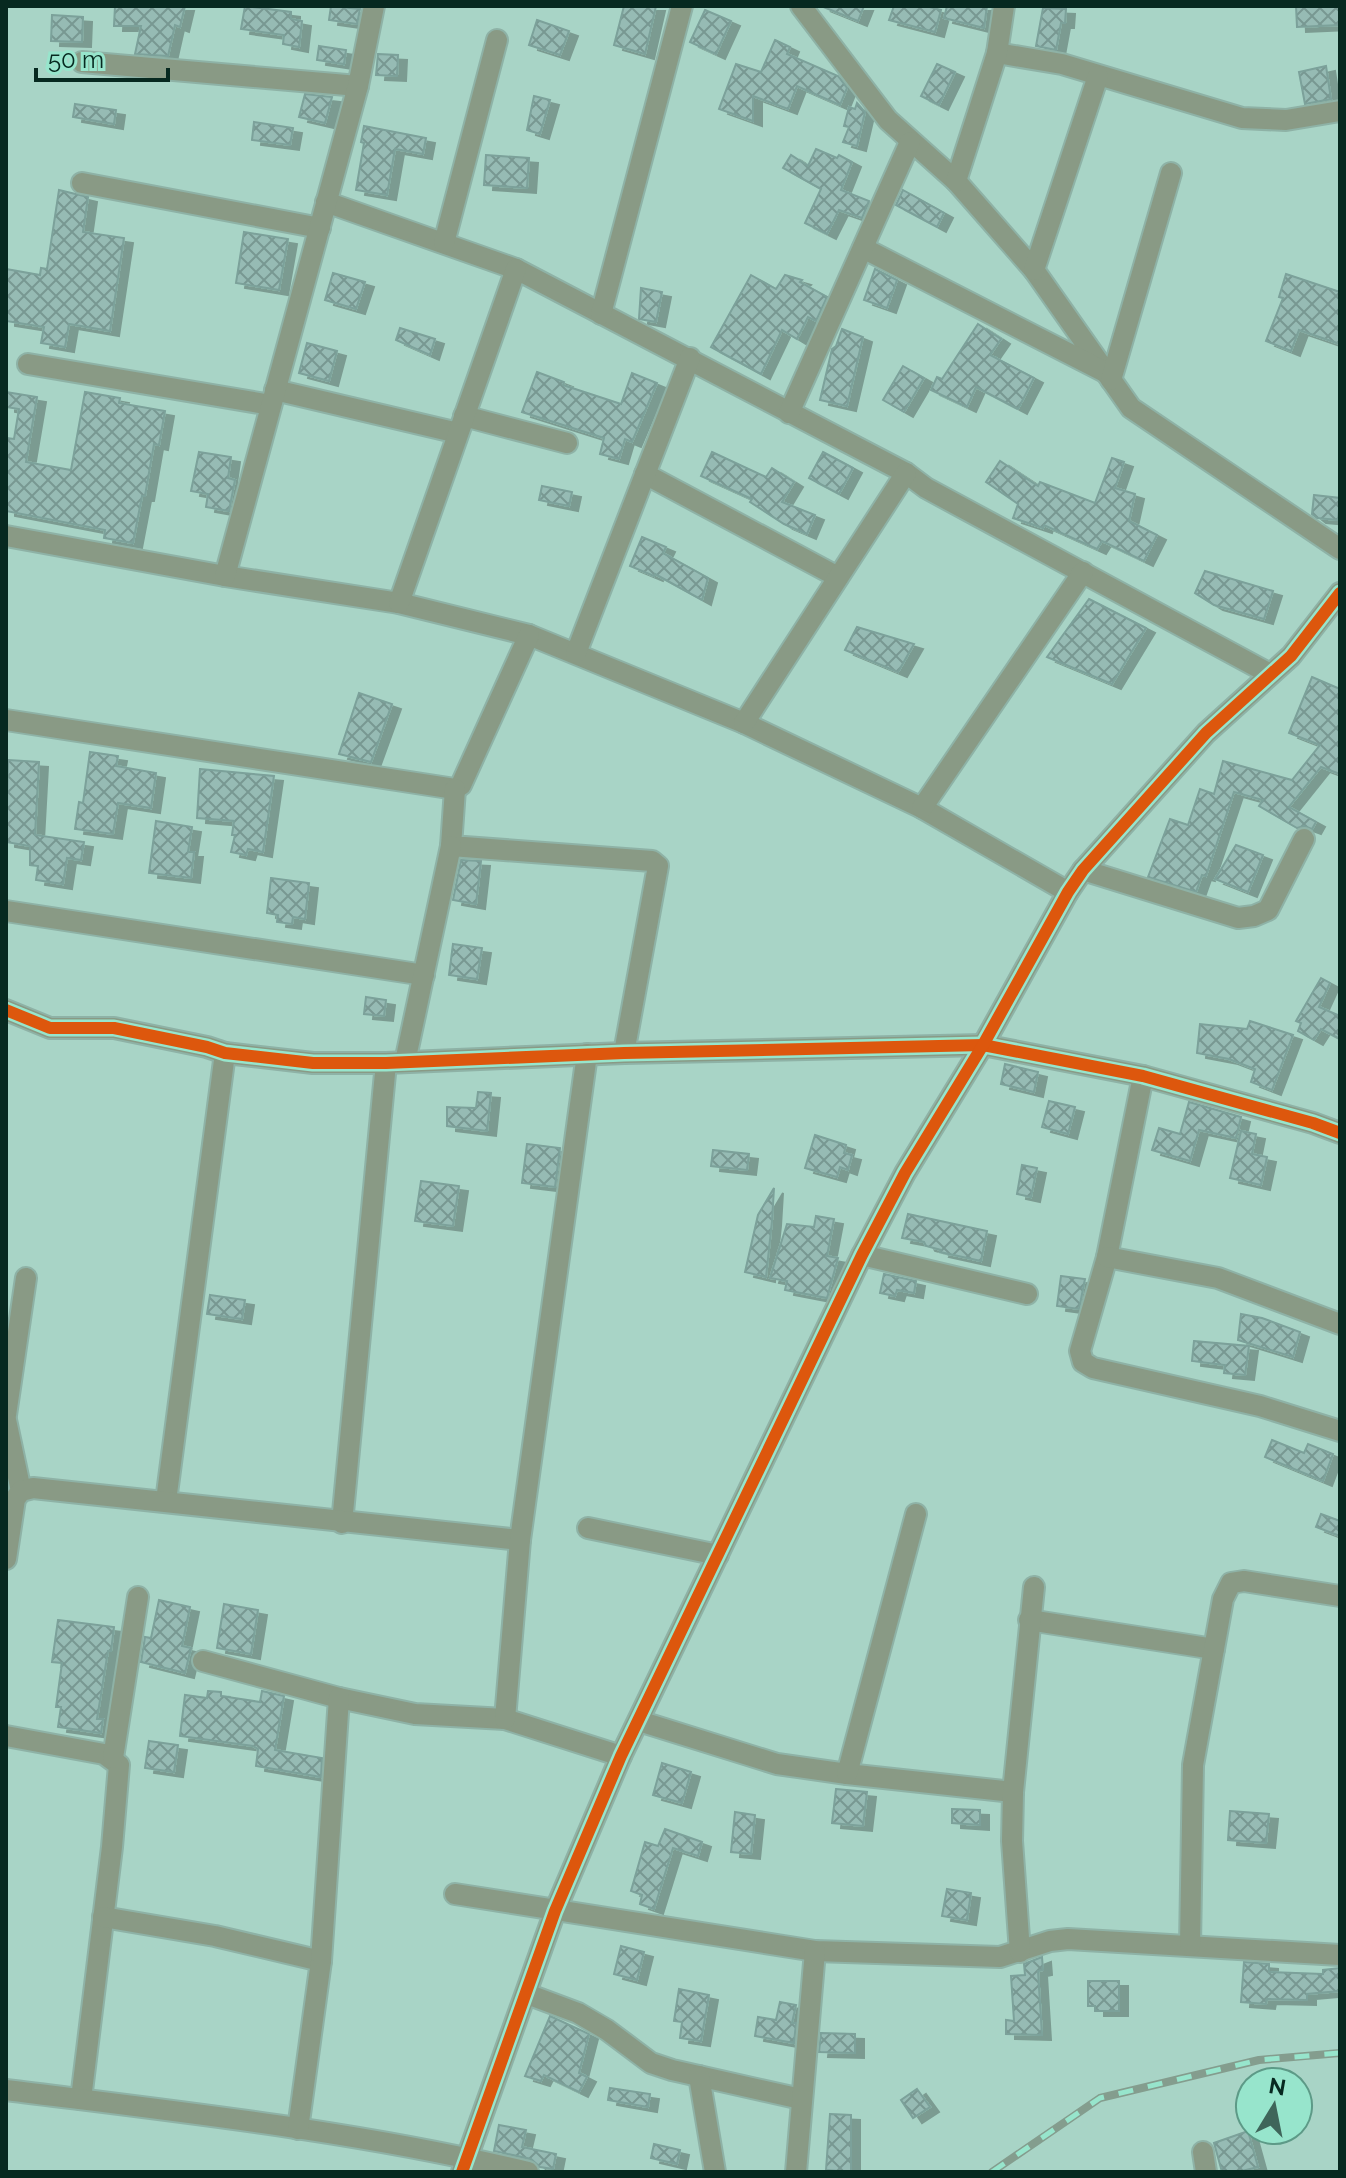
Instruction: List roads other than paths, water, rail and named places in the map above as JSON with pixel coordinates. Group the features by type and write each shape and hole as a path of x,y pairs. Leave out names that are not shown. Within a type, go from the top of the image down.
{"street":[{"path":"225,576 358,86 374,6"},
{"path":"601,314 682,6"},
{"path":"801,6 888,120 956,181 1034,270 1131,408 1340,549"},
{"path":"956,181 997,53 1004,6"},
{"path":"444,243 497,40"},
{"path":"997,53 1062,64 1242,118 1286,120 1340,111"},
{"path":"82,62 358,86"},
{"path":"1034,270 1098,76"},
{"path":"789,413 910,142"},
{"path":"1108,376 1171,173"},
{"path":"82,183 320,228"},
{"path":"326,202 516,269 906,473 926,488 1270,674"},
{"path":"863,248 1108,376"},
{"path":"399,603 516,269"},
{"path":"576,653 690,358"},
{"path":"28,364 273,397 567,443"},
{"path":"744,723 906,473"},
{"path":"645,474 838,577"},
{"path":"6,536 225,576 399,603 529,635 744,723 922,808 1068,892"},
{"path":"922,808 1083,572"},
{"path":"464,2165 555,1911 621,1756 862,1255 905,1173 983,1045 1083,870 1206,733 1300,645 1340,593"},
{"path":"6,720 455,789 461,785 529,635"},
{"path":"342,1523 396,1062 424,975 451,846 455,789"},
{"path":"1083,870 1238,918 1254,916 1268,910 1304,839"},
{"path":"451,846 652,861 658,866 624,1053"},
{"path":"6,911 424,975"},
{"path":"6,1010 50,1028 114,1028 225,1053 313,1063 983,1045 1143,1076 1340,1133"},
{"path":"166,1501 225,1053"},
{"path":"505,1719 520,1540 587,1054"},
{"path":"1143,1076 1107,1257 1080,1351 1083,1362 1093,1368 1260,1406 1340,1431"},
{"path":"862,1255 1027,1294"},
{"path":"1107,1257 1218,1278 1340,1324"},
{"path":"21,1491 6,1417 26,1278"},
{"path":"6,1559 15,1499 21,1491 33,1488 520,1540"},
{"path":"847,1774 916,1514"},
{"path":"588,1528 718,1555"},
{"path":"1190,1946 1193,1765 1223,1599 1231,1583 1244,1581 1340,1596"},
{"path":"1020,1952 1012,1841 1013,1792 1034,1587"},
{"path":"113,1758 138,1597"},
{"path":"1029,1620 1214,1649"},
{"path":"203,1661 339,1698 415,1714 505,1719 621,1756"},
{"path":"298,2129 321,1961 339,1698"},
{"path":"639,1721 777,1764 1013,1792"},
{"path":"6,1736 104,1754 119,1765 81,2099"},
{"path":"455,1894 815,1951 1000,1957 1050,1941 1068,1939 1340,1955"},
{"path":"103,1917 215,1936 321,1961"},
{"path":"796,2172 815,1951"},
{"path":"527,1994 598,2024 651,2063 801,2099"},
{"path":"699,2076 715,2172"},
{"path":"6,2090 298,2129 464,2165 528,2172"}],"railway":[{"path":"992,2172 1100,2098 1259,2060 1340,2053"}]}
